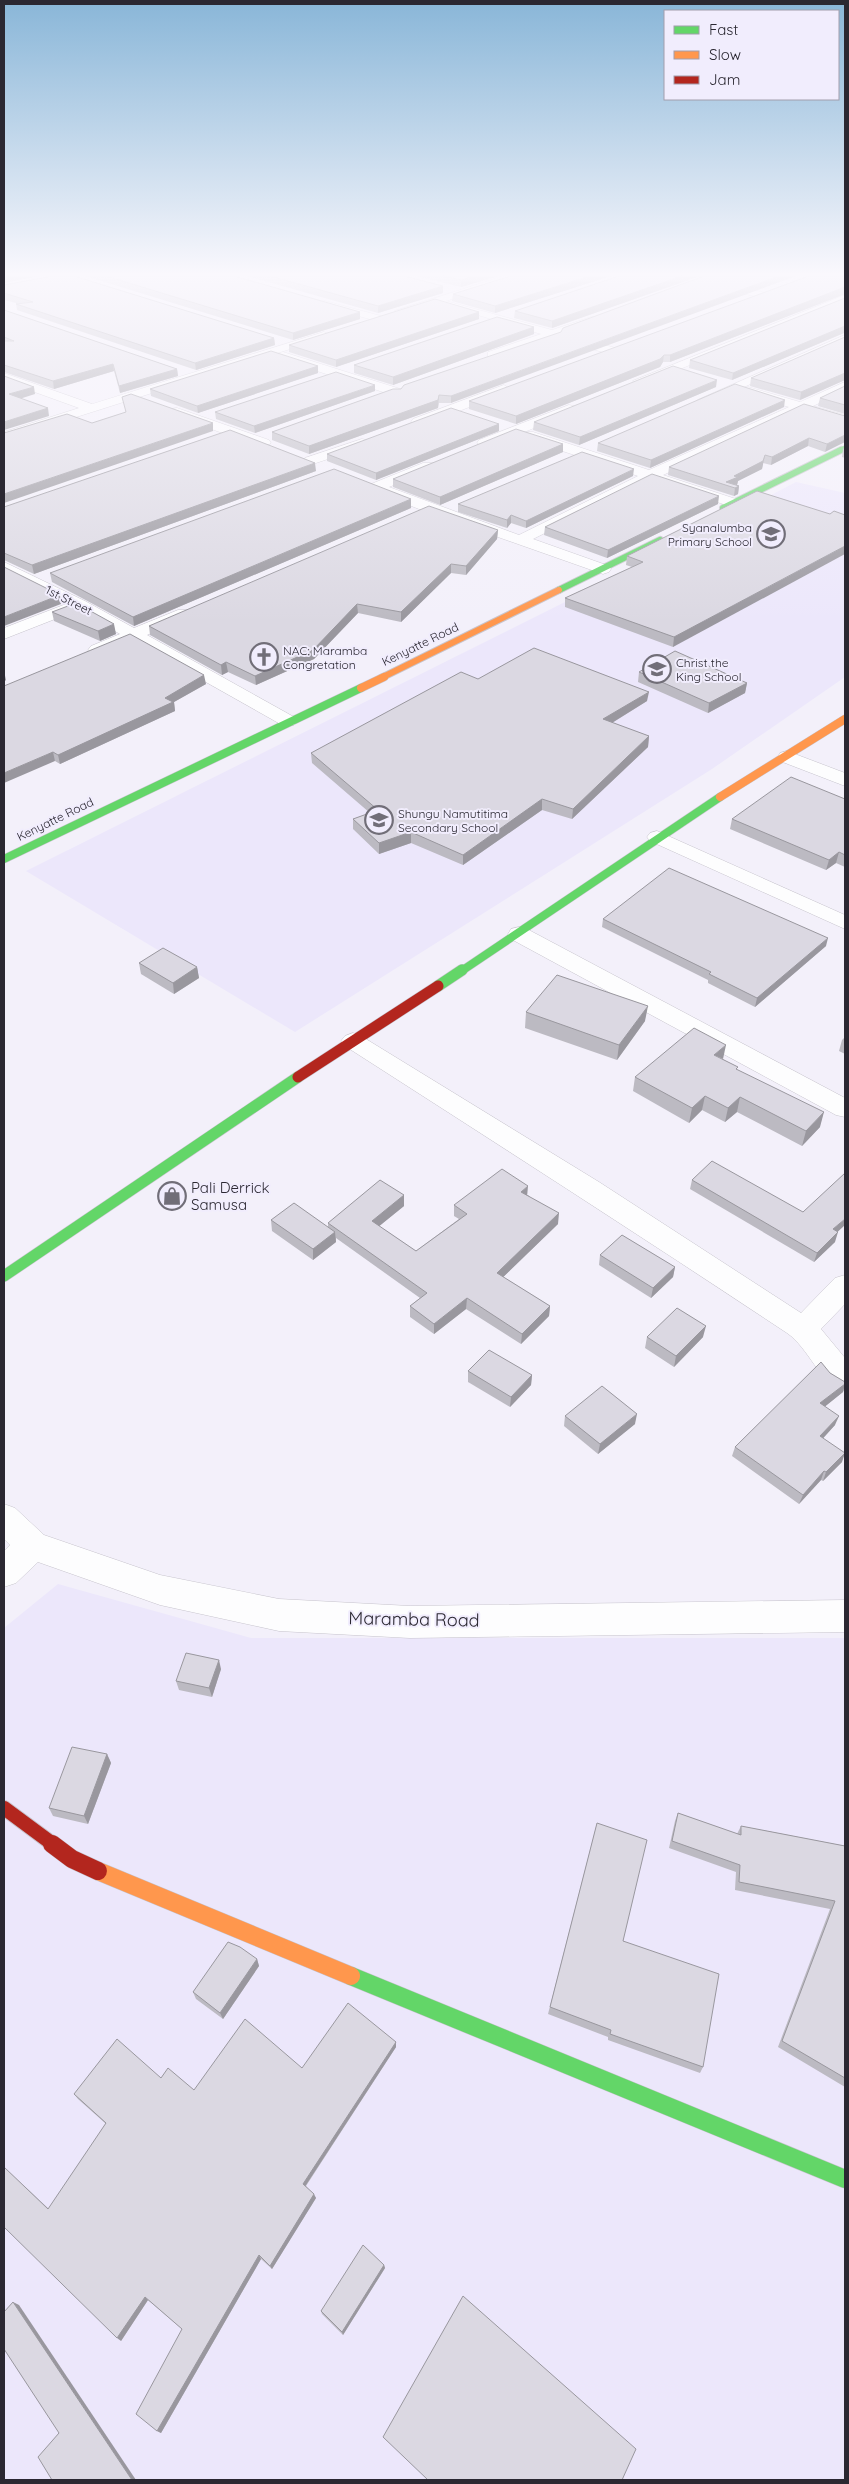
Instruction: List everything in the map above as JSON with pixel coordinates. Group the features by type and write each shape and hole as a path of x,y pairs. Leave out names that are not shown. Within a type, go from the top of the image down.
{"street":[{"path":"45,392 90,408"},
{"path":"4,436 141,392"},
{"path":"374,397 389,392"},
{"path":"395,392 470,416"},
{"path":"408,426 498,392"},
{"path":"693,405 721,392"},
{"path":"754,392 845,419"},
{"path":"521,539 651,475 832,392"},
{"path":"131,395 255,440 273,440"},
{"path":"475,447 578,405"},
{"path":"196,420 215,414"},
{"path":"497,425 734,503"},
{"path":"212,438 230,432"},
{"path":"334,471 306,460 372,439"},
{"path":"564,459 597,446"},
{"path":"709,515 845,448"},
{"path":"376,487 439,461"},
{"path":"359,480 435,510 603,569"},
{"path":"411,516 458,504"},
{"name":"Kenyatte Road","path":"4,859 431,654 674,533"},
{"name":"1st Street","path":"4,567 79,604 288,722"},
{"path":"12,586 50,575"},
{"path":"4,634 79,604"},
{"path":"82,656 196,608"},
{"path":"4,1276 220,1128 519,934 657,837 788,757 845,719"},
{"path":"788,757 845,780"},
{"path":"657,837 845,923"},
{"path":"519,934 845,1109"},
{"path":"353,1040 590,1189 803,1329 845,1379"},
{"path":"803,1329 845,1286"},
{"name":"Maramba Road","path":"4,1518 33,1546 160,1590 279,1615 410,1622 845,1616"},
{"path":"4,1572 33,1546"},
{"path":"4,1808 72,1858 130,1886 845,2179"}],"shaded area":[{"name":"Shungu Namutitima Secondary School","path":"796,482 845,493 845,677 712,769 295,1032 26,871 619,575"},
{"path":"58,1584 251,1638 845,1638 845,2480 4,2480 4,1628"}],"building":[{"path":"4,392 16,392 9,394 48,408 4,422"},
{"path":"158,392 240,392 197,406"},
{"path":"276,392 355,392 254,426 215,412"},
{"path":"385,392 462,392 451,396 439,395 438,400 309,446 272,432"},
{"path":"494,392 577,392 516,416 469,401"},
{"path":"609,392 688,392 580,437 534,422"},
{"path":"717,392 760,392 785,400 651,460 598,443"},
{"path":"833,392 845,392 845,405 820,398"},
{"path":"131,394 213,423 4,494 4,433 67,414 92,423 126,412 122,397"},
{"path":"804,404 845,416 845,435 827,444 809,438 772,457 765,455 763,461 734,476 738,477 726,482 739,486 735,488 669,467"},
{"path":"451,408 499,424 376,473 327,454"},
{"path":"516,429 563,444 440,497 393,479"},
{"path":"230,430 315,463 32,565 4,553 4,507"},
{"path":"582,452 634,469 526,521 511,515 507,520 458,504"},
{"path":"334,469 411,499 133,617 50,573"},
{"path":"652,474 719,496 608,550 545,527"},
{"name":"Syanalumba Primary School","path":"757,491 830,514 834,511 845,515 845,546 674,637 565,598 643,562 627,556"},
{"path":"429,506 498,530 466,566 451,564 401,612 357,604 313,650 255,676 226,662 221,665 149,626"},
{"path":"4,567 60,595 4,617"},
{"path":"76,603 114,624 98,631 52,612"},
{"path":"130,634 204,675 165,698 173,702 58,755 53,752 4,773 4,686"},
{"path":"534,648 649,692 603,719 649,736 573,809 542,799 463,855 411,832 379,843 353,819 378,810 311,753 461,672 478,679"},
{"path":"675,651 747,683 709,703 639,672"},
{"path":"791,777 845,799 845,855 839,852 829,860 732,819"},
{"path":"669,868 828,938 757,998 709,974 711,972 603,919"},
{"path":"163,948 197,967 173,983 139,963"},
{"path":"557,975 648,1006 619,1045 526,1012"},
{"path":"694,1028 726,1045 714,1055 738,1067 736,1069 824,1112 806,1131 740,1097 728,1108 705,1096 692,1108 635,1077"},
{"path":"712,1161 803,1212 845,1173 845,1219 833,1229 838,1232 817,1253 692,1180"},
{"path":"502,1169 528,1186 521,1192 559,1213 497,1273 550,1306 522,1334 467,1298 434,1324 410,1306 427,1293 328,1223 380,1180 404,1195 372,1221 416,1251 467,1214 454,1205"},
{"path":"294,1203 335,1232 313,1249 271,1220"},
{"path":"622,1235 675,1267 653,1288 600,1255"},
{"path":"677,1308 706,1326 676,1356 647,1337"},
{"path":"489,1350 532,1375 511,1397 468,1371"},
{"path":"821,1362 830,1373 845,1382 845,1384 820,1403 839,1416 820,1436 845,1453 826,1472 824,1471 803,1495 735,1447"},
{"path":"602,1386 637,1414 600,1444 565,1416"},
{"path":"186,1653 219,1660 209,1688 176,1681"},
{"path":"72,1747 107,1754 84,1816 49,1808"},
{"path":"678,1813 741,1835 741,1826 845,1846 845,2078 782,2041 835,1901 739,1882 740,1865 672,1841"},
{"path":"597,1823 647,1840 623,1941 719,1974 703,2067 610,2034 611,2030 550,2007"},
{"path":"228,1942 240,1947 257,1959 220,2013 193,1992"},
{"path":"348,2003 396,2042 303,2184 314,2194 270,2266 259,2255 157,2431 136,2414 182,2329 145,2297 117,2338 4,2227 4,2167 48,2209 106,2123 74,2094 117,2039 161,2078 168,2068 194,2090 245,2019 302,2068"},
{"path":"363,2245 384,2265 342,2332 321,2311"},
{"path":"463,2296 636,2449 622,2480 428,2480 383,2437"},
{"path":"13,2302 132,2480 52,2480 38,2457 59,2433 4,2349 4,2312"}],"traffic: fast":[{"path":"723,508 845,448"},
{"path":"559,590 660,540"},
{"path":"4,859 361,688"},
{"path":"438,986 720,797"},
{"path":"4,1276 298,1077"},
{"path":"351,1976 845,2179"}],"traffic: slow":[{"path":"361,688 559,590"},
{"path":"720,797 845,719"},
{"path":"98,1871 351,1976"}],"traffic: jam":[{"path":"298,1077 438,986"},
{"path":"4,1808 72,1859 98,1871"}],"place":[{"name":"Syanalumba Primary School","path":"771,534"},
{"name":"NAC: Maramba Congretation","path":"264,657"},
{"name":"Christ the King School","path":"657,669"},
{"name":"Shungu Namutitima Secondary School","path":"379,820"},
{"name":"Pali Derrick Samusa","path":"172,1196"}]}
